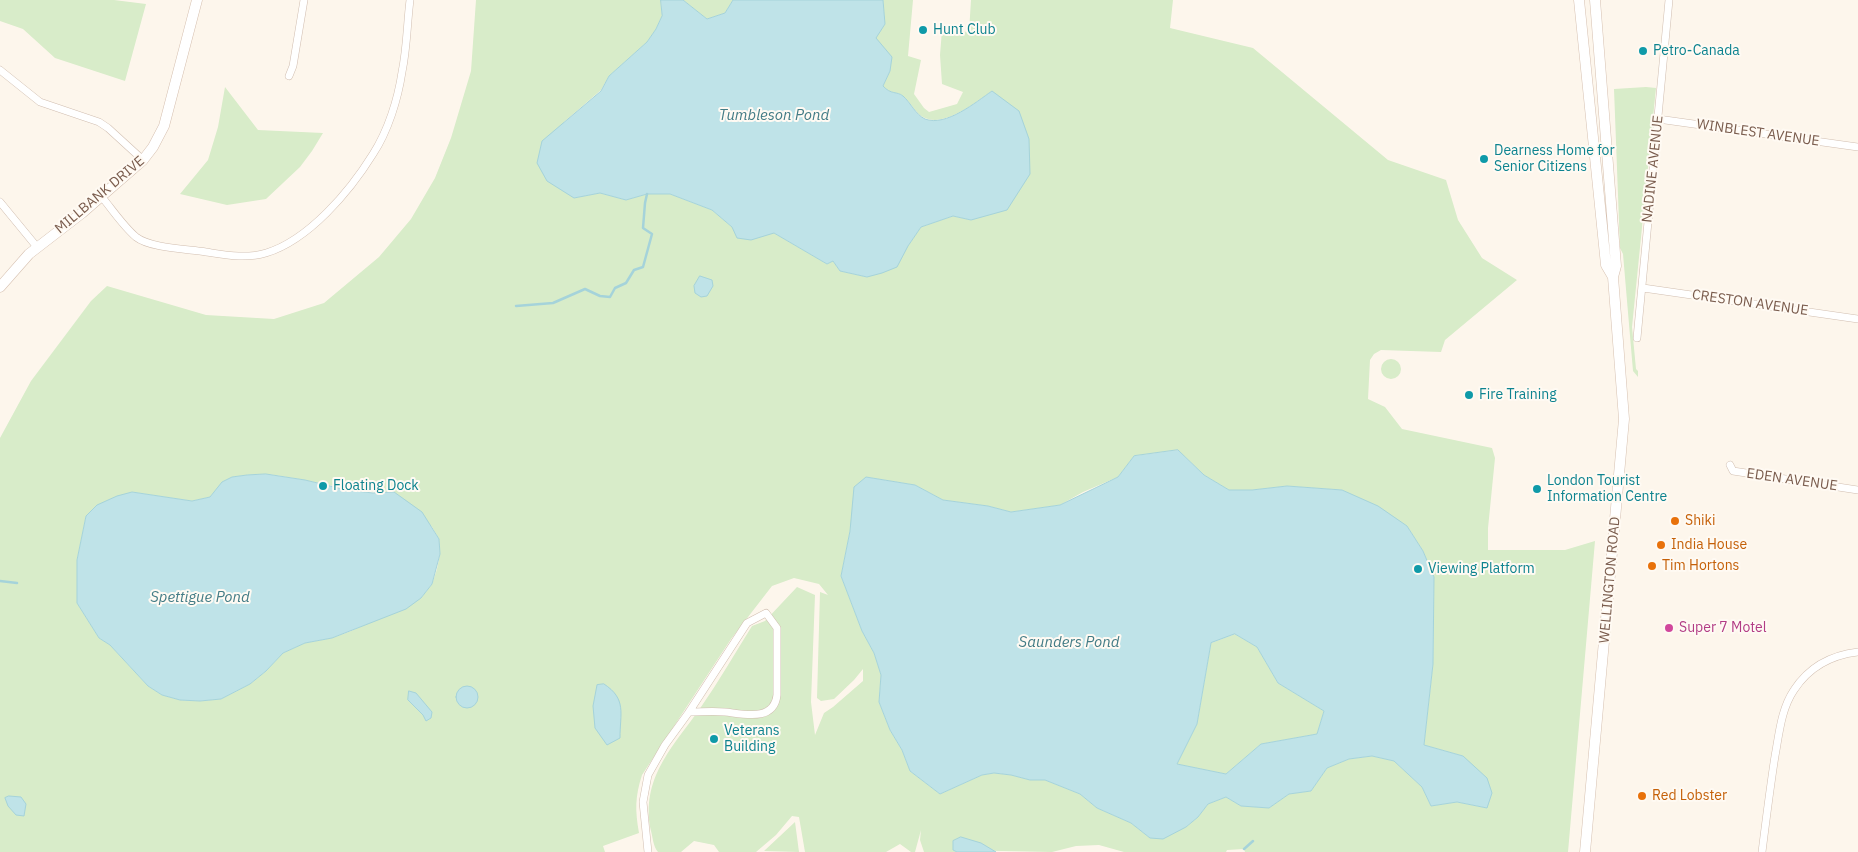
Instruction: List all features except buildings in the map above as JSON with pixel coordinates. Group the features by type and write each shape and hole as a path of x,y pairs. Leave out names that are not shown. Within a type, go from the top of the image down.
{"main road":[{"name":"MILLBANK DRIVE","path":"0,287 29,254 143,160 153,147 164,126 197,0"},
{"name":"WELLINGTON ROAD","path":"1579,0 1606,266 1613,277"},
{"name":"WELLINGTON ROAD","path":"1585,852 1624,419 1613,277 1616,266 1595,0"}],"street":[{"path":"289,76 293,66 304,0"},
{"path":"101,196 137,238 154,244 232,256 249,256 267,253 292,241 317,222 347,191 374,153 393,107 402,72 410,0"},
{"name":"NADINE AVENUE","path":"1637,338 1643,288 1648,208 1670,0"},
{"path":"0,70 40,102 98,122 108,128 143,160"},
{"name":"WINBLEST AVENUE","path":"1658,119 1858,147"},
{"path":"0,202 37,247"},
{"name":"CRESTON AVENUE","path":"1643,288 1858,319"},
{"name":"EDEN AVENUE","path":"1730,465 1733,471 1858,490"},
{"path":"648,852 643,802 648,775 665,745 689,712 747,623 766,613 777,628 777,695 774,706 768,712 757,715 689,712"},
{"path":"1762,852 1781,722 1792,692 1811,671 1826,660 1858,652"}],"green space":[{"path":"0,0 114,0 146,4 125,81 55,58 23,29 0,21"},
{"path":"476,0 661,0 662,16 647,42 609,76 601,90 564,122 574,198 600,193 626,200 647,194 670,194 712,210 732,227 774,233 827,264 833,261 840,271 867,277 908,246 921,227 953,216 971,220 992,91 960,112 942,119 933,120 922,116 901,95 886,89 883,86 890,71 875,38 885,24 883,0 913,0 908,56 921,60 914,94 929,112 957,104 963,92 942,84 940,55 942,30 969,32 971,0 1173,0 1170,28 1253,48 1388,160 1446,180 1458,220 1482,258 1517,280 1445,340 1441,352 1381,350 1374,354 1370,360 1368,399 1385,407 1402,429 1492,448 1495,458 1488,528 1488,550 1565,550 1595,541 1568,852 1245,852 1244,849 1227,850 1226,852 1124,852 1099,845 1076,846 1052,852 953,850 957,852 924,852 920,840 921,830 915,852 911,852 900,844 886,852 805,852 799,817 792,816 776,835 756,852 719,852 714,845 694,841 681,852 658,852 653,842 649,812 650,795 661,764 708,697 752,626 765,621 797,587 815,595 811,702 815,735 824,713 863,681 863,669 834,699 821,701 817,698 820,592 828,595 819,584 794,578 772,586 731,639 642,775 636,804 639,833 603,846 605,852 0,852 0,438 31,381 91,301 107,286 206,315 274,319 324,303 379,257 411,219 435,178 451,138 471,71","holes":["1178,450 1204,475 1229,490 1252,490 1287,486 1342,490 1407,526 1423,551 1434,577 1433,664 1424,745 1463,756 1487,808 1457,802 1431,806 1422,787 1394,761 1372,756 1349,759 1327,768 1311,791 1289,794 1269,808 1241,806 1226,797 1208,804 1198,817 1186,827 1150,838 1131,823 1097,808 1080,794 1045,780 1030,780 994,773 982,775 940,794 910,771 879,702 881,675 874,653 862,631 841,576 850,531 866,477 915,485 943,500 988,506 1011,512 1060,505 1083,492 1118,477 1134,456","266,474 345,488 394,492 432,527 439,539 440,554 432,584 421,598 351,631 332,638 305,643 283,653 250,684 221,699 180,700 162,695 148,686 110,645 99,638 77,603 77,560 86,516 132,492 192,501 210,497 223,482 232,477"]},
{"path":"683,0 733,0 725,13 707,19"},
{"path":"225,87 258,130 323,133 300,167 266,199 227,205 180,194 208,160 218,127"},
{"path":"1656,88 1632,327 1638,377 1633,371 1623,254 1620,248 1614,89"},
{"path":"1391,359 1398,362 1401,369 1398,376 1391,379 1384,376 1381,369 1384,362"},
{"path":"1235,634 1257,647 1278,683 1324,711 1317,734 1261,744 1226,774 1177,764 1197,724 1211,643"},
{"path":"795,822 799,852 764,851"}],"water":[{"name":"Tumbleson Pond","path":"661,0 683,0 707,19 725,13 733,0 883,0 885,24 876,38 892,57 890,71 883,86 889,91 903,96 922,117 933,121 951,117 992,91 1019,111 1029,139 1030,174 1007,210 971,220 953,216 921,227 897,267 867,277 840,271 833,261 827,264 774,233 751,240 737,238 732,227 712,210 670,194 647,194 626,200 600,193 574,198 547,181 537,163 542,141 601,91 609,76 647,42 662,16"},
{"path":"700,276 712,280 713,286 707,296 701,297 695,293 694,286"},
{"name":"Saunders Pond","path":"1178,450 1204,475 1229,490 1252,490 1287,486 1342,490 1378,506 1407,526 1423,551 1434,577 1433,664 1424,745 1463,756 1487,778 1492,793 1487,808 1457,802 1431,806 1422,787 1394,761 1372,756 1349,759 1327,768 1311,791 1289,794 1269,808 1241,806 1226,797 1208,804 1198,817 1186,827 1163,839 1150,838 1131,823 1097,808 1080,794 1045,780 1030,780 994,773 982,775 940,794 910,771 879,702 881,675 874,653 862,631 841,576 850,531 854,487 866,477 915,485 943,500 988,506 1011,512 1060,505 1118,477 1134,456","holes":["1235,634 1257,647 1278,683 1324,711 1317,734 1261,744 1226,774 1177,764 1197,724 1211,643"]},
{"name":"Spettigue Pond","path":"266,474 305,480 347,490 373,493 394,492 422,512 439,539 440,554 432,584 421,598 406,609 332,638 305,643 283,653 250,684 221,699 180,700 162,695 148,686 110,645 99,638 77,603 77,560 86,516 97,505 132,492 192,501 210,497 222,482 232,477"},
{"path":"604,684 616,695 621,707 620,738 607,745 595,728 593,706 597,685"},
{"path":"467,686 475,689 478,697 475,705 467,708 459,705 456,697 459,689"},
{"path":"409,691 416,693 432,712 431,718 426,721 423,715 408,700"},
{"path":"9,796 21,797 26,804 24,816 16,815 8,806 5,798"},
{"path":"961,837 981,843 996,852 957,852 953,850 953,841"}],"waterway":[{"path":"516,306 553,303 585,289 600,296 610,297 615,288 626,283 634,270 643,267 652,234 643,228 647,194"},
{"path":"0,581 17,583"},
{"path":"1244,849 1253,841"}],"place":[{"name":"Hunt Club","path":"923,30"},
{"name":"Petro-Canada","path":"1643,51"},
{"name":"Dearness Home for Senior Citizens","path":"1484,159"},
{"name":"Fire Training","path":"1469,395"},
{"name":"Floating Dock","path":"323,486"},
{"name":"London Tourist Information Centre","path":"1537,489"},
{"name":"Shiki","path":"1675,521"},
{"name":"India House","path":"1661,545"},
{"name":"Tim Hortons","path":"1652,566"},
{"name":"Viewing Platform","path":"1418,569"},
{"name":"Super 7 Motel","path":"1669,628"},
{"name":"Veterans Building","path":"714,739"},
{"name":"Red Lobster","path":"1642,796"}]}
